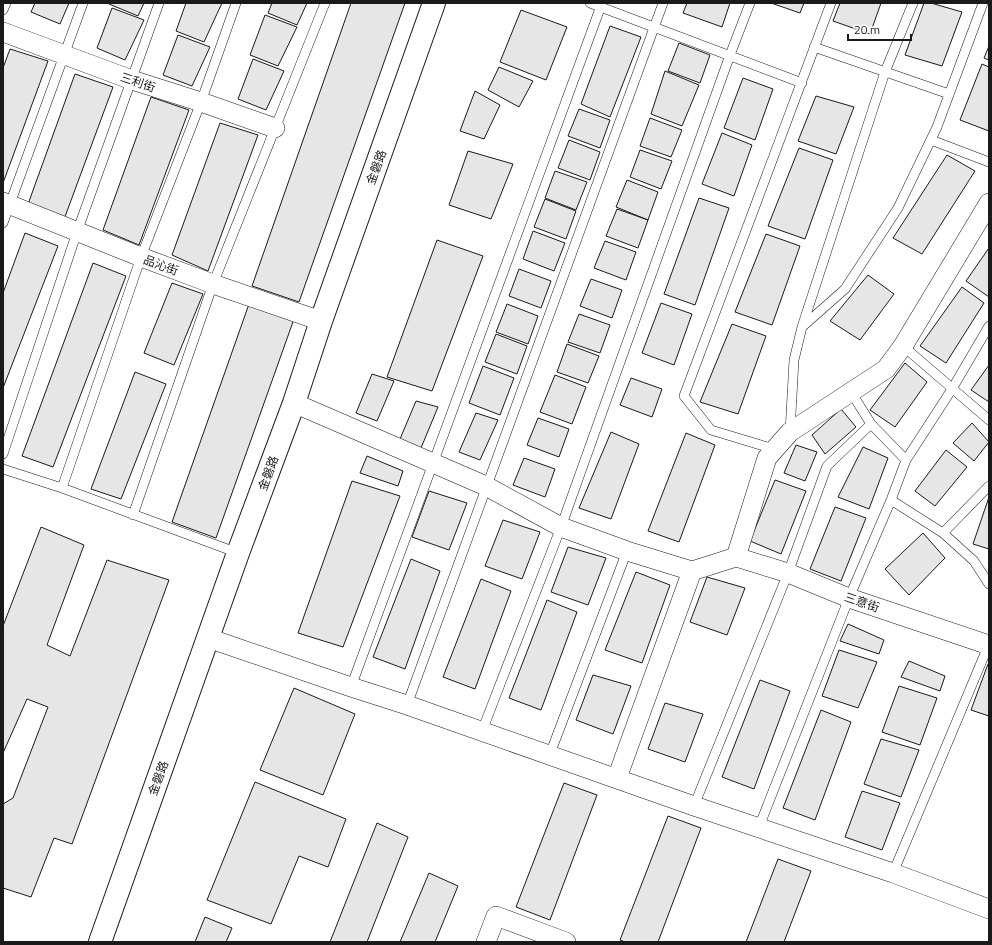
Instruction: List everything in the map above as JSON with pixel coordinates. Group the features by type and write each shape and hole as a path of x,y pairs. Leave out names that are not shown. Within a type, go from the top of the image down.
{"street":[{"name":"金磐路","path":"100,942 238,553 294,403 321,321 434,3"},
{"name":"三利街","path":"3,32 132,80 275,128"},
{"path":"294,403 486,486 561,527 627,551 692,571 736,557 767,458 790,432 886,369 903,346 989,202"},
{"name":"品沁街","path":"6,204 213,284 321,321"},
{"name":"三意街","path":"736,557 788,573 849,598 989,645"},
{"path":"617,778 692,571"},
{"path":"208,638 550,754 694,806 893,873 989,908"},
{"path":"486,942 496,916 566,942"}],"lane":[{"path":"3,10 6,3"},
{"path":"3,223 6,204 83,3"},
{"path":"3,454 76,232 159,3"},
{"path":"62,488 141,257 201,102 236,3"},
{"path":"133,515 213,284 325,3"},
{"path":"590,3 601,5 654,28 802,82"},
{"path":"407,705 663,3"},
{"path":"482,731 561,527 750,3"},
{"path":"774,450 711,430 684,396 831,3"},
{"path":"790,432 794,360 802,327 885,72 912,3"},
{"path":"802,327 844,289 898,208 931,140 950,94 983,3"},
{"path":"351,687 601,5"},
{"path":"814,48 950,94"},
{"path":"931,140 989,162"},
{"path":"759,828 849,598 891,500 906,460 952,389 989,326"},
{"path":"903,346 989,420"},
{"path":"851,392 871,424 906,460"},
{"path":"694,806 788,573 827,466 871,424"},
{"path":"3,469 62,488 238,553"},
{"path":"943,533 989,486"},
{"path":"891,500 943,533 974,561 989,584"},
{"path":"550,754 627,551"},
{"path":"893,873 989,645"}],"building":[{"path":"35,3 69,3 60,24 31,12"},
{"path":"144,3 138,16 109,4"},
{"path":"186,3 222,3 204,42 176,31"},
{"path":"272,3 307,3 297,25 268,13"},
{"path":"351,3 405,3 299,302 252,286"},
{"path":"687,3 730,3 722,27 683,13"},
{"path":"771,3 804,3 800,13"},
{"path":"840,3 881,3 870,34 833,21"},
{"path":"924,3 931,3 962,12 942,66 905,55"},
{"path":"112,8 144,20 125,60 97,48"},
{"path":"521,10 567,27 546,80 500,62"},
{"path":"265,15 297,27 278,66 250,55"},
{"path":"610,26 641,37 610,117 581,104"},
{"path":"178,35 210,47 192,86 163,75"},
{"path":"679,43 710,55 700,83 668,71"},
{"path":"989,46 989,60 984,58"},
{"path":"10,49 48,61 3,183 3,68"},
{"path":"253,59 284,71 266,110 238,99"},
{"path":"982,64 989,67 989,131 960,120"},
{"path":"499,67 533,81 519,107 488,90"},
{"path":"665,71 699,85 682,126 651,114"},
{"path":"75,74 113,87 63,222 27,207"},
{"path":"743,78 773,89 755,140 724,128"},
{"path":"475,91 500,105 484,139 460,131"},
{"path":"816,96 854,107 836,154 798,141"},
{"path":"151,97 189,110 139,245 103,230"},
{"path":"579,109 610,120 600,148 568,136"},
{"path":"650,118 682,130 671,157 640,146"},
{"path":"220,123 258,135 208,271 172,255"},
{"path":"722,133 752,145 734,196 702,184"},
{"path":"569,140 600,152 590,180 558,168"},
{"path":"799,148 833,160 805,239 768,226"},
{"path":"640,150 672,161 661,189 630,177"},
{"path":"468,151 513,164 491,219 449,205"},
{"path":"947,155 975,171 922,254 893,238"},
{"path":"555,171 587,182 576,210 545,198"},
{"path":"627,180 658,192 648,220 616,207"},
{"path":"699,198 729,208 695,305 664,294"},
{"path":"545,199 576,211 566,239 534,227"},
{"path":"617,209 648,220 638,248 606,236"},
{"path":"533,231 565,243 554,271 523,259"},
{"path":"25,233 58,246 3,388 3,293"},
{"path":"766,234 800,246 772,325 735,312"},
{"path":"437,240 483,256 432,391 387,377"},
{"path":"605,241 636,252 626,280 594,268"},
{"path":"989,248 989,297 966,281"},
{"path":"93,263 126,276 53,467 22,456"},
{"path":"519,269 551,281 541,308 509,296"},
{"path":"868,275 894,294 860,340 830,321"},
{"path":"591,279 622,290 612,318 580,306"},
{"path":"172,283 203,294 174,365 144,353"},
{"path":"962,287 984,303 946,363 920,346"},
{"path":"661,303 692,314 674,365 642,353"},
{"path":"249,304 294,319 216,538 172,522"},
{"path":"507,304 538,316 528,344 496,332"},
{"path":"579,314 610,325 600,353 568,342"},
{"path":"732,324 766,336 738,414 700,402"},
{"path":"496,334 527,346 517,374 485,362"},
{"path":"567,344 599,356 588,383 557,372"},
{"path":"905,363 927,382 895,427 870,410"},
{"path":"989,365 989,402 971,390"},
{"path":"483,366 514,378 500,415 469,403"},
{"path":"135,372 166,384 121,499 91,489"},
{"path":"372,374 394,381 377,421 356,413"},
{"path":"555,375 586,387 572,424 540,412"},
{"path":"631,378 662,389 652,417 620,405"},
{"path":"416,401 438,407 421,448 400,439"},
{"path":"841,409 856,427 825,454 812,435"},
{"path":"476,413 498,420 480,460 459,452"},
{"path":"538,418 569,429 559,457 527,445"},
{"path":"972,423 989,442 974,461 953,443"},
{"path":"611,432 639,444 611,519 579,508"},
{"path":"686,433 715,445 679,542 648,531"},
{"path":"796,445 817,452 805,481 784,473"},
{"path":"863,447 888,458 869,509 838,497"},
{"path":"946,450 967,467 935,506 915,491"},
{"path":"367,456 403,471 398,486 360,473"},
{"path":"524,458 555,469 545,497 513,485"},
{"path":"775,480 806,491 781,554 750,541"},
{"path":"352,481 400,496 343,647 298,633"},
{"path":"429,491 467,503 449,550 412,537"},
{"path":"989,497 989,549 973,544"},
{"path":"835,507 866,518 841,581 810,569"},
{"path":"503,520 540,532 522,579 485,566"},
{"path":"41,527 84,545 47,645 70,656 107,560 169,580 72,844 54,838 31,897 3,888 3,804 13,798 48,707 27,699 3,753 3,626"},
{"path":"923,533 945,558 909,595 885,569"},
{"path":"568,547 606,558 588,605 551,592"},
{"path":"411,559 440,571 405,669 373,657"},
{"path":"636,572 670,585 642,663 605,650"},
{"path":"707,577 745,588 727,635 690,622"},
{"path":"481,579 511,591 475,689 443,677"},
{"path":"547,600 577,612 541,710 509,698"},
{"path":"848,624 884,640 879,654 840,641"},
{"path":"839,650 877,662 858,708 822,696"},
{"path":"909,661 945,676 940,691 901,677"},
{"path":"989,664 989,716 971,710"},
{"path":"593,675 631,686 613,734 576,720"},
{"path":"760,680 790,691 754,789 722,777"},
{"path":"899,686 937,698 920,745 882,732"},
{"path":"294,688 355,714 323,795 260,770"},
{"path":"665,703 703,714 685,762 648,749"},
{"path":"821,710 851,722 815,820 783,808"},
{"path":"881,739 919,750 901,797 864,784"},
{"path":"255,782 346,819 328,867 299,856 271,924 207,900"},
{"path":"564,783 597,795 550,920 516,907"},
{"path":"862,791 900,803 882,850 845,837"},
{"path":"668,816 701,828 658,942 625,942 620,940"},
{"path":"377,823 408,837 367,942 330,942"},
{"path":"778,859 811,871 784,942 746,942"},
{"path":"429,873 458,886 435,942 400,942"},
{"path":"205,917 232,928 226,942 195,942"}]}
